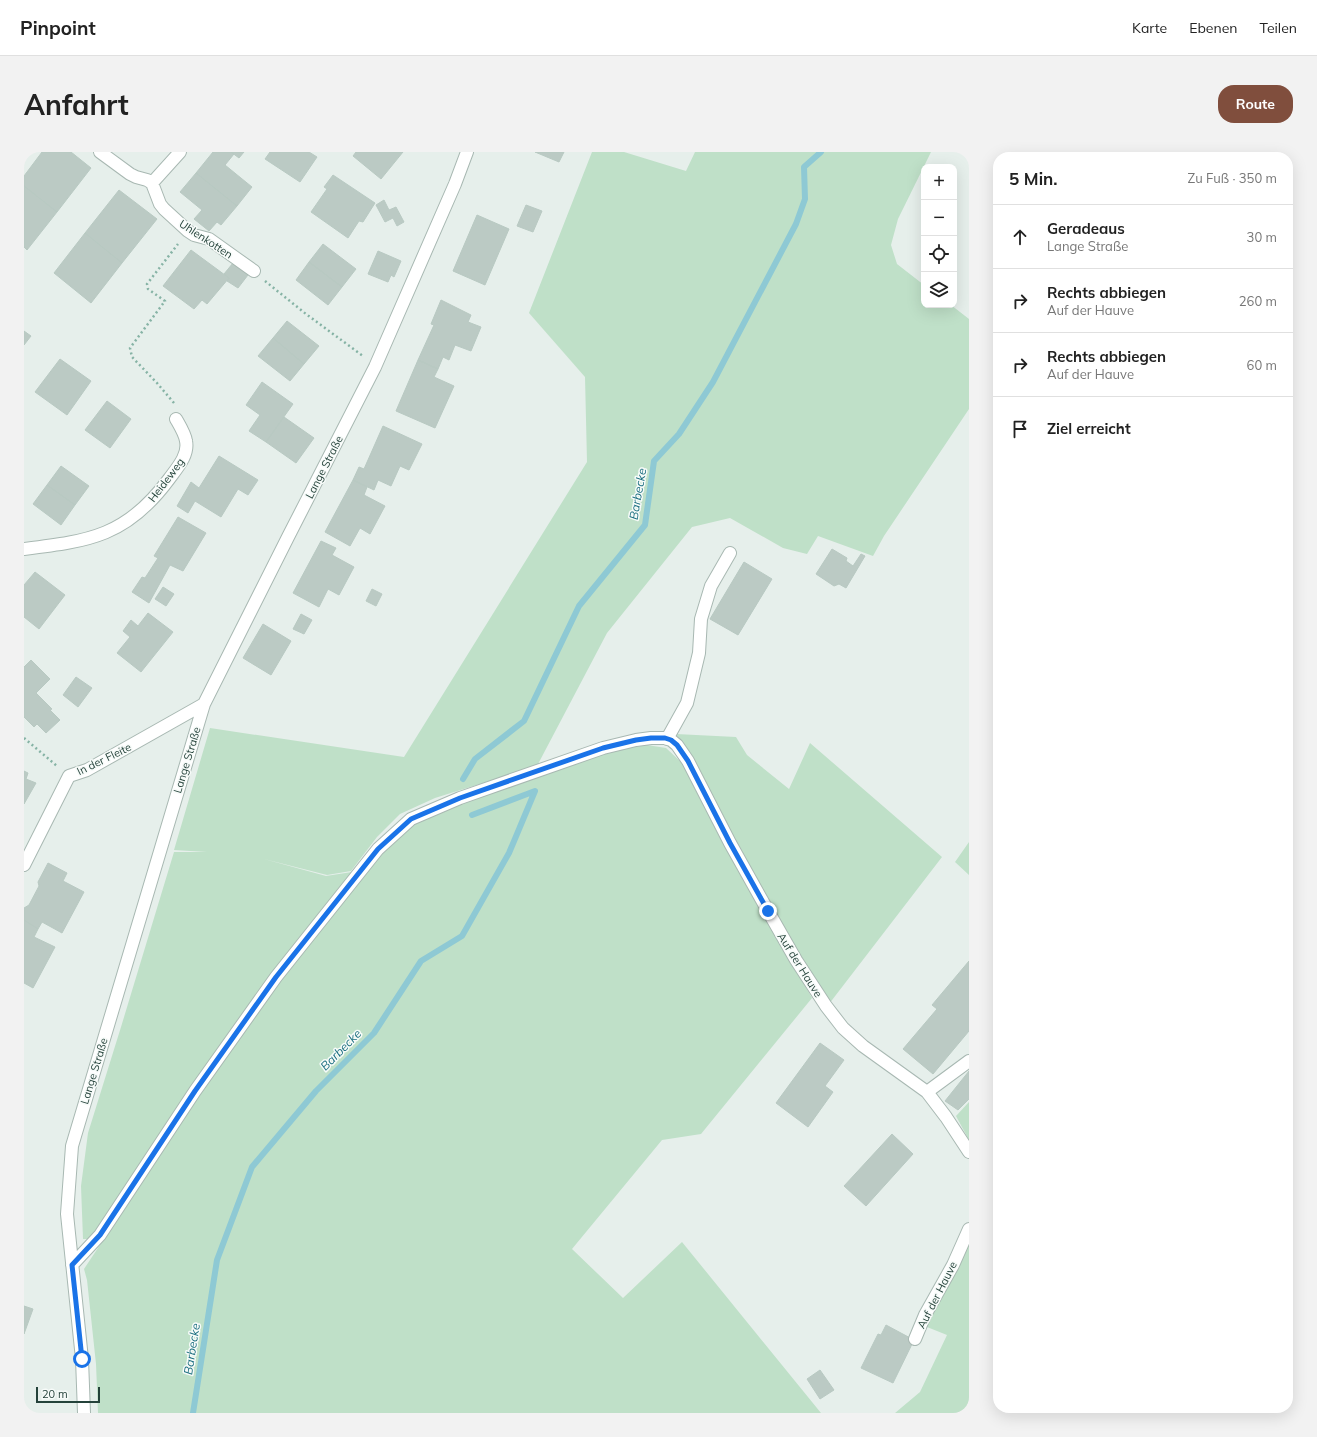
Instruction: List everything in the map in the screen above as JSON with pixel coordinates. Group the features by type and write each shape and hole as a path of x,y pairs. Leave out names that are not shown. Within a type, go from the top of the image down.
{"street":[{"path":"100,152 130,174 152,183 180,152"},
{"name":"Lange Straße","path":"84,1413 82,1359 67,1214 72,1146 204,704 375,366 455,184 467,152"},
{"name":"Uhlenkotten","path":"152,183 156,190 160,204 188,231 194,235 209,238 254,272"},
{"name":"Heideweg","path":"24,549 83,540 115,529 133,517 159,493 184,457 187,442 176,419"},
{"path":"72,1265 100,1235 195,1091 276,977 378,849 394,834 411,819 460,798 603,748 636,740 651,738 667,739 687,703 699,653 701,619 711,586 730,552"},
{"name":"In der Fleite","path":"24,865 69,776 99,764 204,704"},
{"name":"Auf der Hauve","path":"667,739 677,745 688,761 730,843 768,911 796,960 826,1006 843,1028 863,1046 927,1092 969,1152"},
{"path":"927,1092 969,1061"},
{"name":"Auf der Hauve","path":"915,1339 925,1314 953,1265 969,1229"}],"path":[{"path":"176,419 176,408 172,399 132,357 130,348 165,302 148,289 147,284 188,231"},
{"path":"254,272 306,314 375,366"},
{"path":"24,738 69,776"}],"green space":[{"path":"592,152 624,152 686,171 695,152 931,152 925,164 921,164 921,172 898,219 891,245 897,264 921,283 921,308 955,308 969,319 969,409 884,536 873,556 818,536 807,554 783,548 730,518 692,527 607,633 537,766 435,798 400,814 377,837 351,871 327,875 264,859 326,876 352,872 267,979 184,1097 100,1226 90,1239 83,1239 81,1186 88,1133 174,852 207,852 174,850 210,728 404,757 587,462 585,377 529,313"},
{"path":"676,734 736,737 747,755 789,789 810,743 942,857 829,1004 735,843 691,756"},
{"path":"647,745 666,748 681,762 737,868 812,998 701,1134 662,1140 572,1249 623,1298 682,1242 821,1413 98,1413 96,1364 87,1280 84,1269 202,1091 282,978 349,891 384,852 412,824 463,801 605,752"},
{"path":"969,842 969,875 955,862"},
{"path":"969,1102 969,1140 956,1116"},
{"path":"969,1239 969,1413 895,1413 920,1392 947,1335 922,1325"}],"building":[{"path":"42,152 71,152 91,168 57,212 24,186 24,176"},
{"path":"213,152 231,152 234,154 225,165 252,187 237,206 196,173"},
{"path":"231,152 244,152 239,158"},
{"path":"270,152 309,152 317,157 300,182 265,159"},
{"path":"356,152 403,152 381,179 353,156"},
{"path":"535,152 564,152 559,162"},
{"path":"196,173 237,206 221,225 217,222 209,231 194,219 202,210 180,192"},
{"path":"333,175 375,203 363,222 359,221 348,238 311,212 327,189 324,187"},
{"path":"24,186 57,212 27,250 24,247"},
{"path":"119,190 157,219 122,263 85,233"},
{"path":"384,200 389,210 396,207 404,222 397,226 393,218 385,222 376,205"},
{"path":"526,205 542,211 533,232 517,226"},
{"path":"477,215 509,229 485,285 453,271"},
{"path":"85,233 122,263 91,303 54,273"},
{"path":"323,244 356,269 342,287 309,262"},
{"path":"191,250 229,278 207,304 202,300 194,309 163,286"},
{"path":"378,251 401,261 394,277 391,275 388,282 368,274"},
{"path":"309,262 342,287 328,305 296,280"},
{"path":"233,263 248,275 238,288 227,281 229,278 224,274"},
{"path":"441,300 471,315 468,322 481,327 471,351 455,345 449,360 443,357 438,369 418,360 434,325 431,324"},
{"path":"287,321 319,346 304,364 273,338"},
{"path":"24,331 31,336 24,345"},
{"path":"273,338 304,364 290,381 258,356"},
{"path":"60,359 91,381 67,415 35,392"},
{"path":"418,360 438,369 434,377 454,386 435,428 396,411"},
{"path":"262,382 293,404 266,442 249,431 260,415 246,405"},
{"path":"107,401 131,419 110,448 85,430"},
{"path":"284,417 314,438 296,463 266,442"},
{"path":"383,426 422,444 409,470 400,466 391,486 378,480 374,490 353,480 359,467 364,469"},
{"path":"219,456 258,480 248,495 238,489 221,517 195,501 188,513 177,506 191,482 199,488"},
{"path":"61,466 89,486 75,505 47,485"},
{"path":"353,480 367,487 364,495 385,506 370,534 360,528 350,546 325,532"},
{"path":"47,485 75,505 61,525 33,504"},
{"path":"178,517 206,533 183,571 170,565 149,603 132,592 142,577 145,578 158,558 154,556"},
{"path":"321,541 336,548 332,555 354,567 339,595 328,589 319,607 293,593"},
{"path":"832,549 847,558 846,561 853,566 861,554 865,556 846,588 839,584 834,586 816,574"},
{"path":"744,562 772,579 738,635 710,619"},
{"path":"35,572 65,595 39,629 24,617 24,585"},
{"path":"163,587 174,594 166,606 155,599"},
{"path":"372,589 382,594 376,606 366,601"},
{"path":"148,613 173,632 141,672 117,653 130,637 123,631 131,620 138,626"},
{"path":"301,614 312,620 304,634 293,629"},
{"path":"263,624 291,641 271,675 243,658"},
{"path":"31,660 50,679 36,693 52,709 50,710 60,720 46,733 37,724 34,727 24,717 24,667"},
{"path":"76,677 92,688 78,707 63,695"},
{"path":"24,771 28,773 26,779 36,783 24,804"},
{"path":"48,863 67,873 63,881 84,892 62,933 42,922 38,929 24,920 24,908 29,905 39,886 38,882"},
{"path":"24,920 38,929 34,937 55,947 33,988 24,983"},
{"path":"969,961 969,1031 933,1074 903,1049 937,1009 932,1005"},
{"path":"820,1043 844,1060 825,1086 833,1092 808,1127 776,1103"},
{"path":"969,1071 969,1099 958,1110 945,1101"},
{"path":"892,1134 913,1154 866,1206 844,1186"},
{"path":"24,1306 33,1309 24,1334"},
{"path":"886,1325 914,1340 893,1383 861,1368 878,1334 881,1335"},
{"path":"820,1370 834,1390 820,1399 807,1379"}],"waterway":[{"name":"Barbecke","path":"463,779 475,759 524,721 579,606 645,525 654,461 679,434 713,382 796,224 805,199 804,167 821,152"},
{"name":"Barbecke","path":"193,1413 217,1260 252,1167 316,1091 374,1033 421,961 462,936 509,853 535,791 472,815"}],"route":[{"path":"82,1359 72,1265 100,1235 195,1091 276,977 378,849 411,819 460,798 603,748 636,740 665,738 671,740 677,745 688,761 730,843 768,911"}]}
